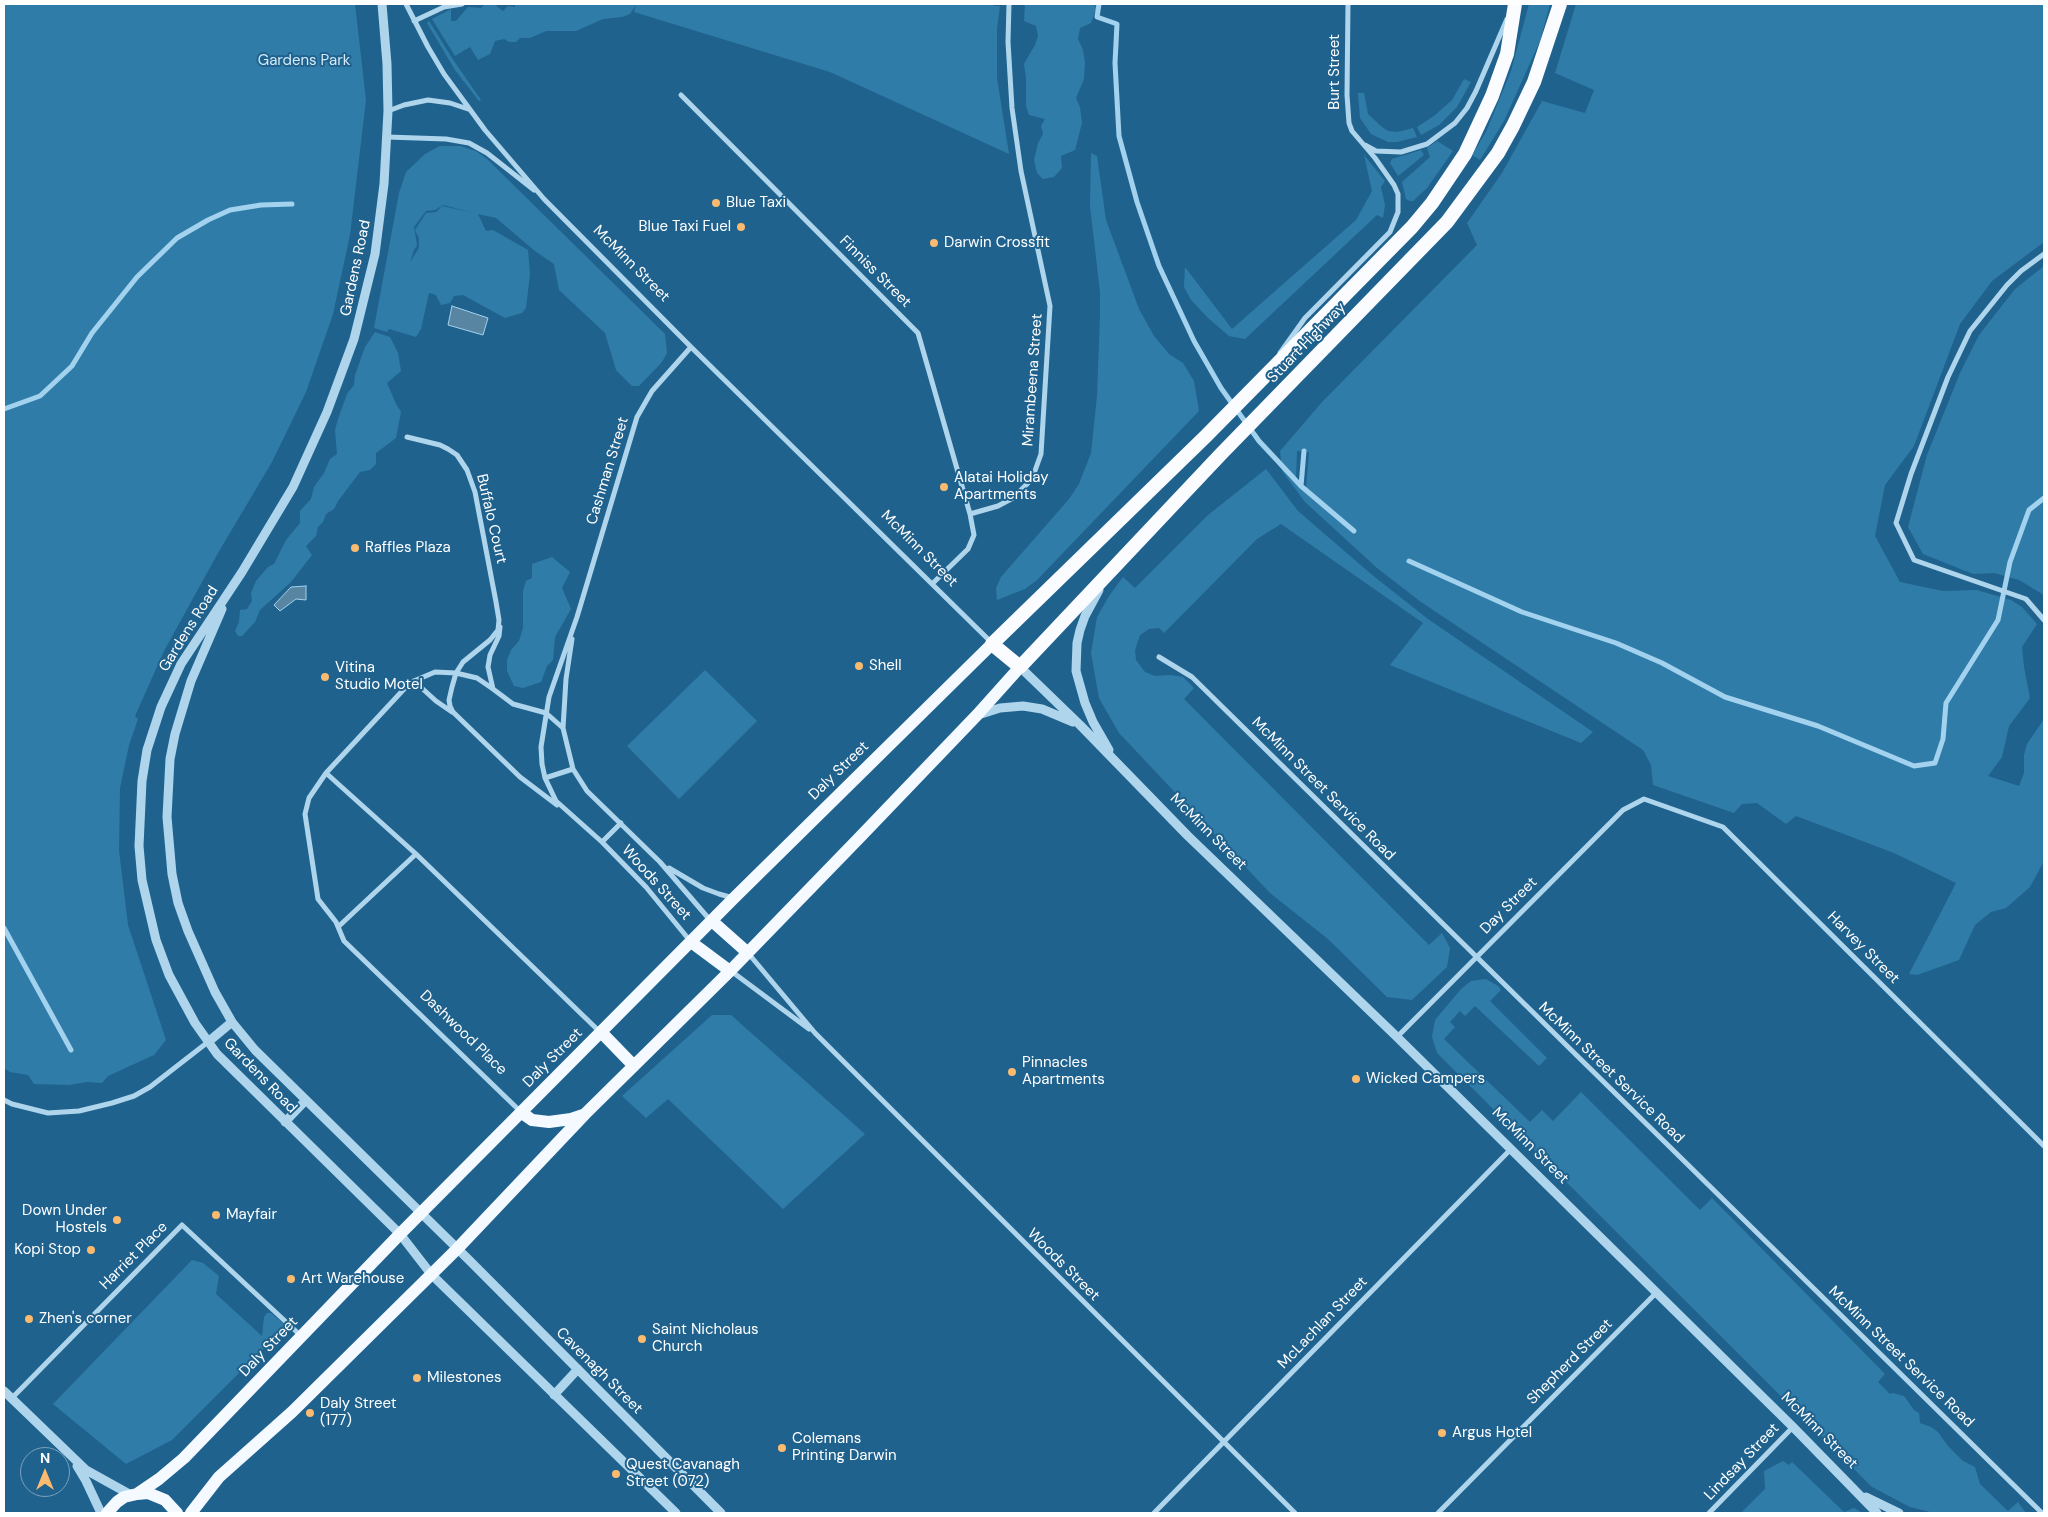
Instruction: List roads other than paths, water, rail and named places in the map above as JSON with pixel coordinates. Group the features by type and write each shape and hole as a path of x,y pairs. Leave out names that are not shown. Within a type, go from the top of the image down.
{"highway":[{"name":"Stuart Highway","path":"992,644 1206,436 1412,227 1453,173 1478,130 1503,68 1511,32 1513,4"},
{"name":"Stuart Highway","path":"1020,668 1119,561 1447,222 1478,183 1498,153 1534,82 1560,4"},
{"name":"McMinn Street","path":"992,644 1020,668"}],"main road":[{"name":"Daly Street","path":"107,1513 117,1502 159,1480 184,1458 400,1234 734,898 992,644"},
{"path":"191,1513 219,1477 292,1412 457,1248 585,1114 748,953 1020,668"},
{"path":"712,921 748,953"},
{"path":"691,942 730,971"},
{"path":"601,1032 634,1066"},
{"name":"Dashwood Place","path":"522,1113 532,1120 549,1122 571,1120 585,1114"},
{"path":"134,1494 155,1495 171,1504 177,1513"}],"street":[{"name":"Gardens Road","path":"382,4 388,111 380,222 373,262 354,339 340,381 308,456 293,487 217,618 183,704 170,758 166,817 172,874 178,903 202,965 232,1022 255,1050 457,1248"},
{"path":"406,4 444,74 469,109 544,198"},
{"path":"414,20 444,7 462,4"},
{"name":"Mirambeena Street","path":"970,514 998,506 1026,488 1037,468 1042,438 1050,306 1021,171 1012,108 1008,42 1009,4"},
{"name":"Burt Street","path":"1267,372 1306,318 1382,240 1396,221 1400,204 1394,185 1357,138 1349,123 1348,4"},
{"path":"1357,138 1376,150 1401,152 1427,144 1440,136 1455,123 1476,91 1513,4"},
{"name":"Finniss Street","path":"681,96 918,333 970,514"},
{"path":"388,111 404,105 428,100 450,103 469,109"},
{"path":"387,137 446,139 469,143 487,153 544,198"},
{"name":"McMinn Street","path":"544,198 691,347 992,644"},
{"path":"2044,254 2021,271 2006,286 1970,331 1948,377 1911,474 1896,524 1914,560 2026,599 2044,620"},
{"name":"Cashman Street","path":"546,713 549,697 577,616 637,418 652,390 691,347"},
{"name":"Buffalo Court","path":"407,437 440,445 448,449 457,455 468,470 475,492 498,615 499,636 490,655 488,667 493,688"},
{"path":"932,584 968,549 974,535 970,514"},
{"path":"1119,561 1085,616 1077,643 1076,661 1080,687 1093,722 1110,752 1128,774"},
{"name":"Gardens Road","path":"242,572 181,664 161,707 147,750 140,811 139,846 142,880 156,940 182,1000 208,1042 230,1069 400,1234 431,1274"},
{"name":"Buffalo Court","path":"453,712 449,700 456,673 463,662 490,640 498,630 498,615"},
{"name":"Cashman Street","path":"563,728 566,679 577,616"},
{"name":"McMinn Street Service Road","path":"1159,657 1192,677 2042,1513"},
{"name":"McMinn Street","path":"1020,668 1080,725 1188,836 1397,1037 1793,1427 1877,1513"},
{"path":"562,808 525,781 453,712 436,701 414,681 435,672 456,673 477,678 513,704 546,713 563,728"},
{"name":"Dashwood Place","path":"414,681 405,688 326,773 309,798 305,814 318,899 338,927 344,941 522,1113"},
{"path":"977,715 1000,708 1023,706 1056,714 1080,725"},
{"name":"Woods Street","path":"546,713 541,747 542,764 550,792 562,808 602,842 646,887 691,942"},
{"name":"Woods Street","path":"563,728 573,769 587,791 660,862 712,921"},
{"path":"545,778 573,769"},
{"path":"326,773 416,854 601,1032"},
{"name":"Day Street","path":"1397,1037 1623,810 1644,799"},
{"name":"Harvey Street","path":"1644,799 1723,827 2044,1146"},
{"name":"Woods Street","path":"602,842 620,823"},
{"path":"338,927 416,854"},
{"name":"Woods Street","path":"660,862 703,888 734,898"},
{"name":"Woods Street","path":"748,953 815,1033 1296,1513"},
{"name":"Woods Street","path":"730,971 815,1033"},
{"path":"4,1100 12,1104 48,1113 79,1111 134,1096 150,1087 232,1022"},
{"path":"284,1122 306,1100"},
{"name":"McLachlan Street","path":"1154,1513 1510,1150"},
{"name":"Harriet Place","path":"11,1399 182,1225 301,1337"},
{"name":"Cavenagh Street","path":"457,1248 721,1513"},
{"path":"431,1274 676,1513"},
{"name":"Shepherd Street","path":"1438,1513 1656,1293"},
{"path":"554,1395 578,1369"},
{"path":"4,1391 60,1447"},
{"name":"Lindsay Street","path":"1709,1513 1793,1427"},
{"path":"70,1456 99,1478 134,1494"},
{"path":"70,1458 83,1476 101,1513"},
{"name":"McMinn Street","path":"1852,1487 1871,1501 1899,1513"}],"waterway":[{"path":"1099,4 1097,17 1117,24 1115,63 1119,136 1137,202 1159,266 1194,341 1221,388 1259,441 1301,486 1354,531"},
{"path":"4,409 40,396 72,366 92,333 137,277 177,238 230,210 261,205 292,204"},
{"path":"1301,486 1304,451"},
{"path":"1409,561 1522,612 1616,643 1662,663 1725,697 1818,726 1914,766 1935,763 1943,739 1946,703 1998,620 2010,562 2029,510 2044,498"},
{"path":"4,928 71,1050"}],"place":[{"name":"Blue Taxi","path":"716,203"},
{"name":"Blue Taxi Fuel","path":"741,227"},
{"name":"Darwin Crossfit","path":"934,243"},
{"name":"Alatai Holiday Apartments","path":"944,487"},
{"name":"Raffles Plaza","path":"355,548"},
{"name":"Shell","path":"859,666"},
{"name":"Vitina Studio Motel","path":"325,677"},
{"name":"Pinnacles Apartments","path":"1012,1072"},
{"name":"Wicked Campers","path":"1356,1079"},
{"name":"Mayfair","path":"216,1215"},
{"name":"Down Under Hostels","path":"117,1220"},
{"name":"Kopi Stop","path":"91,1250"},
{"name":"Art Warehouse","path":"291,1279"},
{"name":"Zhen's corner","path":"29,1319"},
{"name":"Saint Nicholaus Church","path":"642,1339"},
{"name":"Milestones","path":"417,1378"},
{"name":"Daly Street (177)","path":"310,1413"},
{"name":"Argus Hotel","path":"1442,1433"},
{"name":"Colemans Printing Darwin","path":"782,1448"},
{"name":"Quest Cavanagh Street (072)","path":"616,1474"}],"park label":[{"name":"Gardens Park","path":"304,61"}]}
